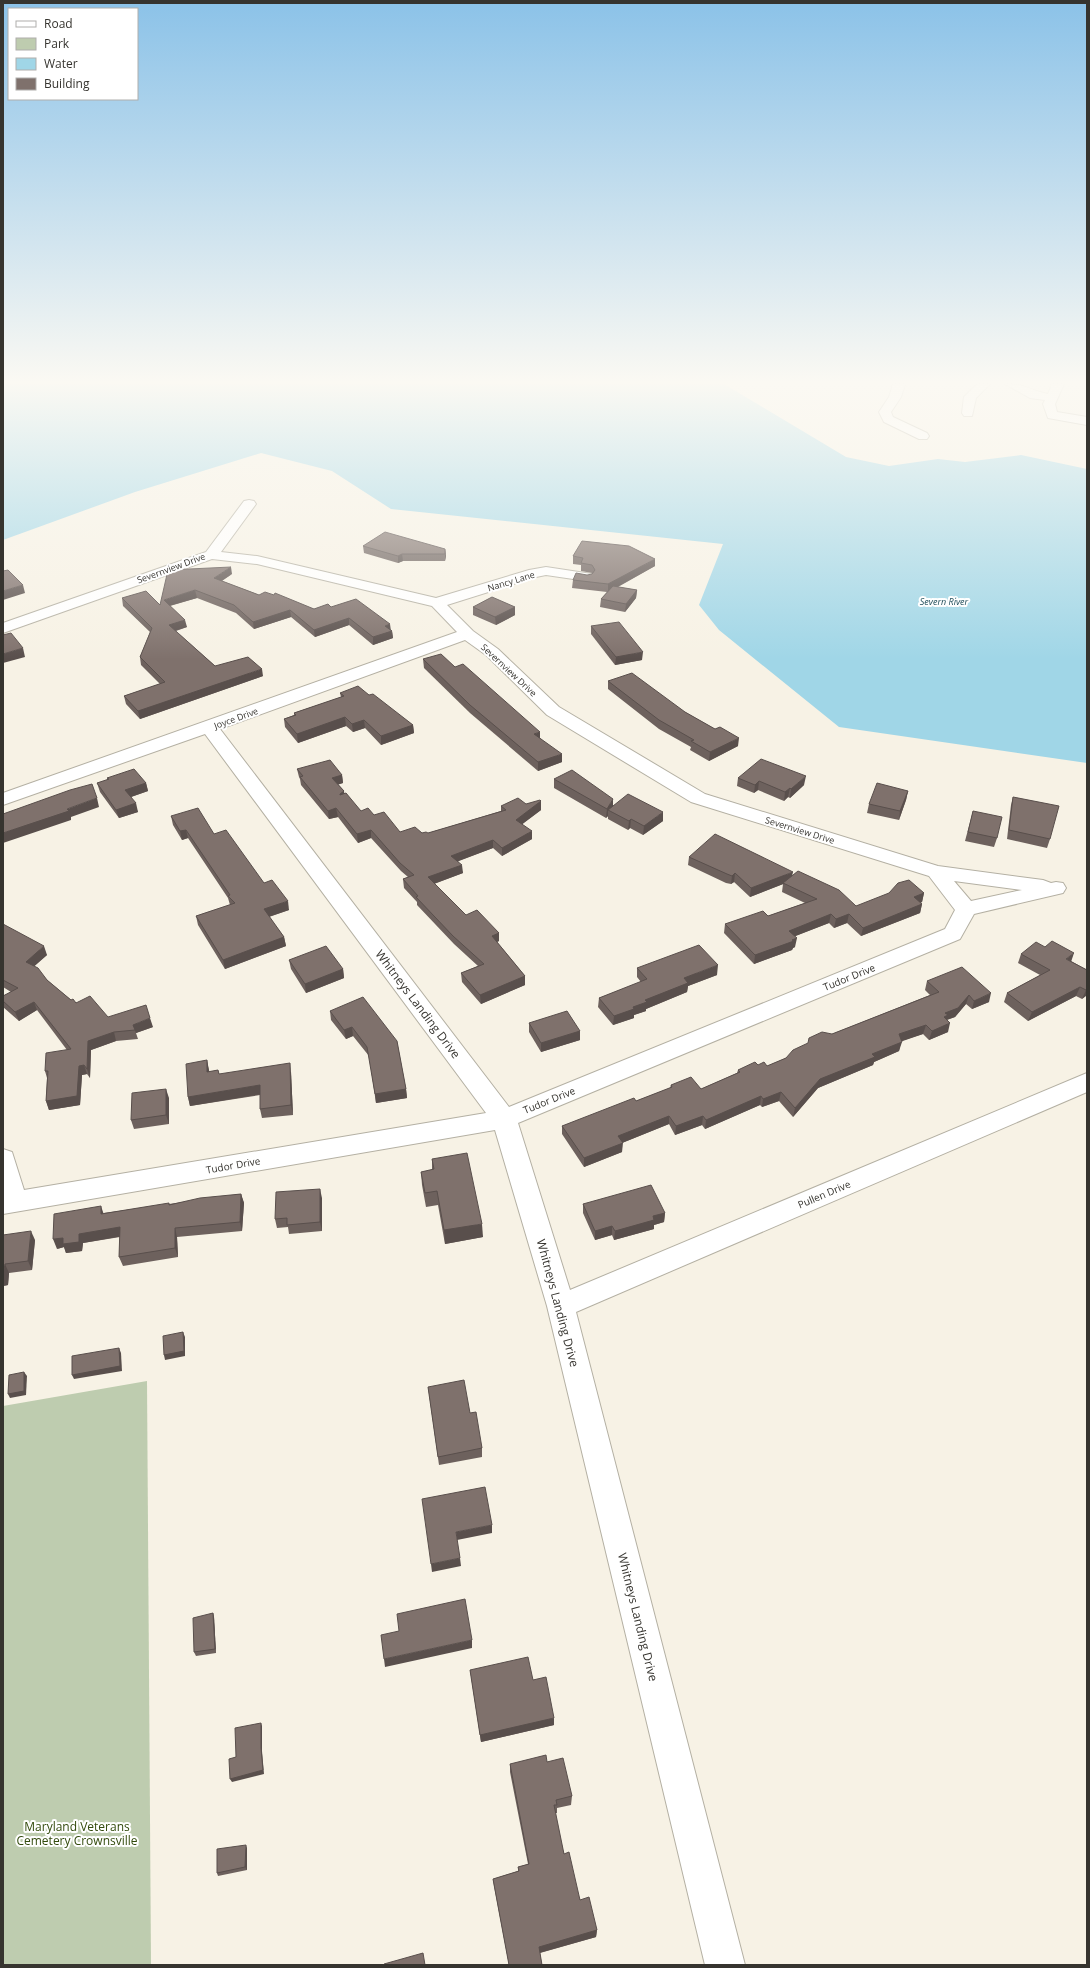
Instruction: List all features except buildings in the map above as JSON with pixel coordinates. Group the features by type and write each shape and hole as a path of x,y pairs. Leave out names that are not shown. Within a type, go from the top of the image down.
{"street":[{"path":"211,554 249,504"},
{"name":"Severnview Drive","path":"3,628 211,554 257,560 437,603 467,634 492,652 552,710 698,798 936,872 1056,888 966,909"},
{"name":"Nancy Lane","path":"437,603 534,573 546,571 587,577"},
{"name":"Joyce Drive","path":"3,799 467,634"},
{"name":"Whitneys Landing Drive","path":"209,727 504,1119 561,1306 724,1965"},
{"path":"936,872 966,909"},
{"name":"Tudor Drive","path":"9,1203 504,1119 953,934 966,909"},
{"name":"Pullen Drive","path":"561,1306 1087,1082"},
{"path":"3,1159 9,1203"}],"green space":[{"name":"Maryland Veterans Cemetery Crownsville","path":"147,1381 151,1965 3,1965 3,1406"}],"water":[{"name":"Severn River","path":"3,476 187,476 135,492 3,540"},
{"name":"Severn River","path":"340,476 1087,476 1087,763 839,727 719,630 699,605 723,544 391,509"}]}
